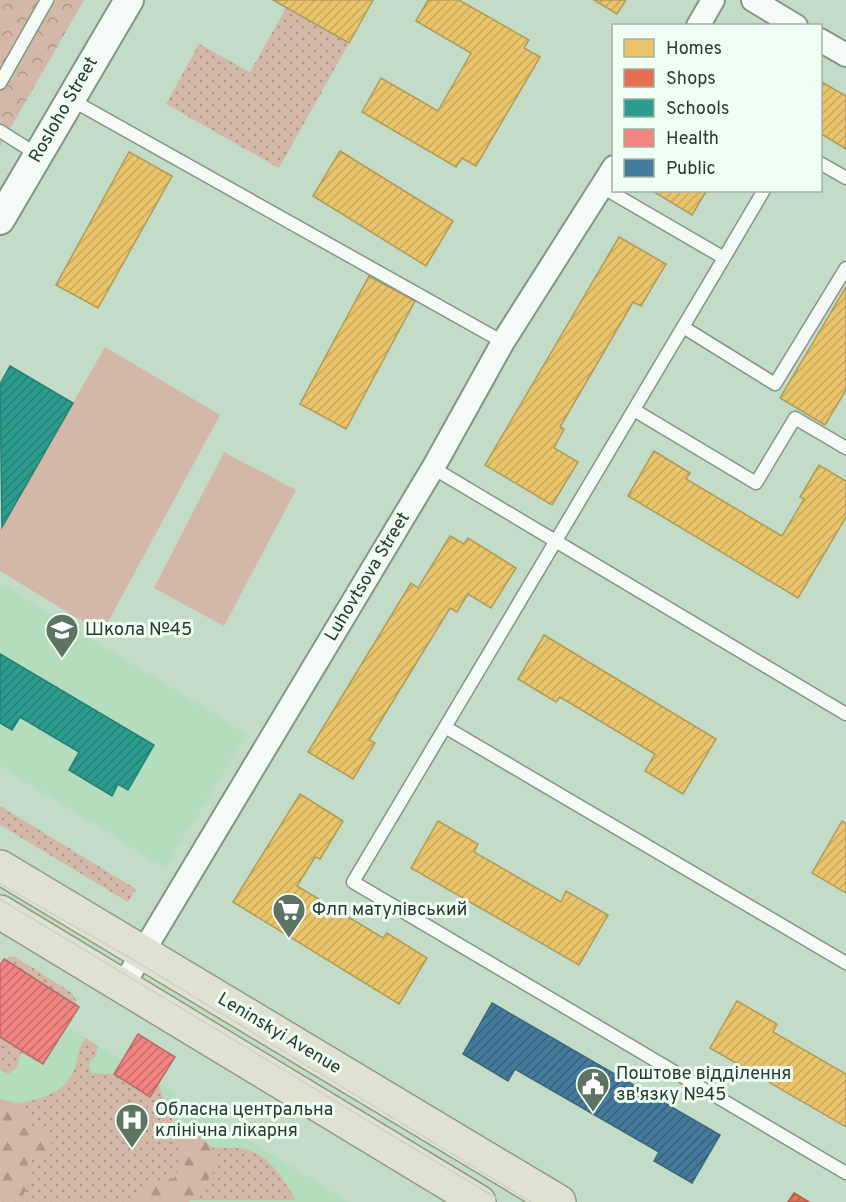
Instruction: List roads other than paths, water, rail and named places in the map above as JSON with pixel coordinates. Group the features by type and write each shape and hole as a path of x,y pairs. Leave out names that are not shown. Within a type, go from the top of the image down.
{"main road":[{"name":"Leninskyi Avenue","path":"0,867 559,1202"},
{"path":"0,912 479,1202"}],"street":[{"name":"Rosloho Street","path":"0,220 129,0"},
{"path":"699,24 713,0"},
{"path":"753,0 793,24"},
{"path":"822,41 846,55"},
{"name":"Luhovtsova Street","path":"122,987 433,468 503,342 612,170"}],"lane":[{"path":"0,83 47,0"},
{"path":"70,99 503,342"},
{"path":"0,131 38,155"},
{"path":"822,164 846,178"},
{"path":"602,187 724,258"},
{"path":"763,192 353,882 846,1173"},
{"path":"683,327 775,384 846,268"},
{"path":"634,410 756,483 795,418 846,448"},
{"path":"433,468 846,714"},
{"path":"445,727 846,963"}],"tram line":[{"path":"0,884 137,962 531,1202"},
{"path":"0,899 503,1202"}],"place":[{"name":"Школа №45","path":"62,659"},
{"name":"Флп матулівський","path":"289,939"},
{"name":"Поштове відділення зв'язку №45","path":"593,1113"},
{"name":"Обласна центральна клінічна лікарня","path":"132,1149"}]}
